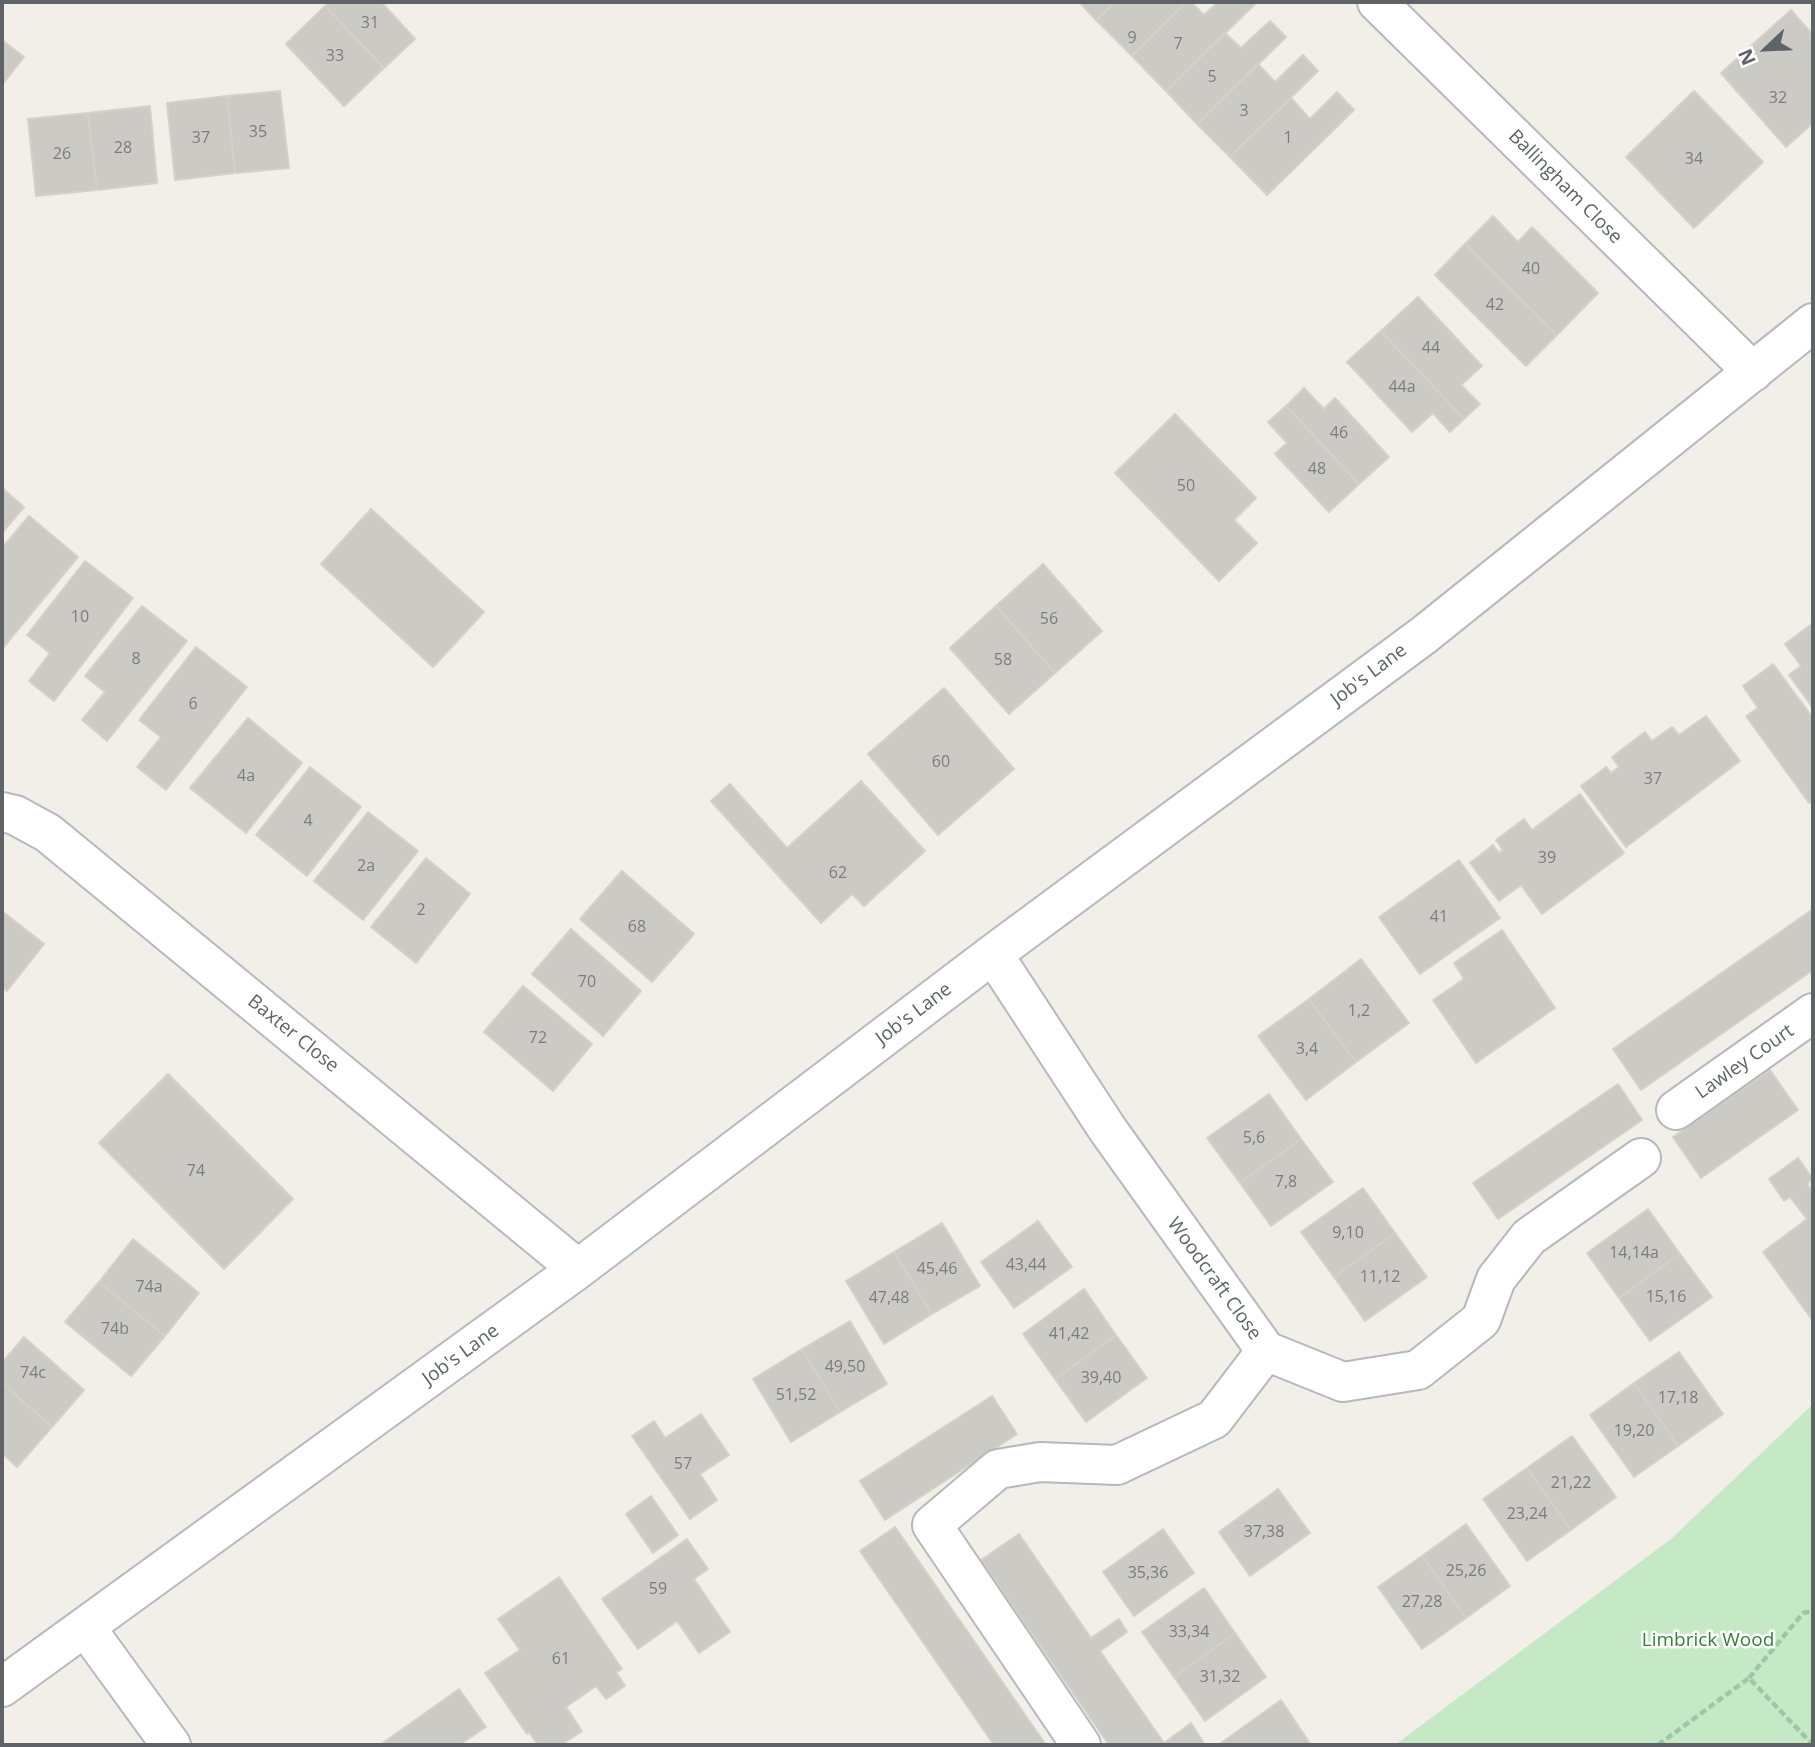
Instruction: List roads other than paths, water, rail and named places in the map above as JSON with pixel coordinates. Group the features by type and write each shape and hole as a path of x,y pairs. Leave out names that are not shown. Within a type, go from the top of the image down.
{"street":[{"name":"Ballingham Close","path":"1377,2 1753,372"},
{"name":"Job's Lane","path":"2,1687 578,1269 993,954 1424,635 1813,323"},
{"name":"Baxter Close","path":"2,812 15,815 48,833 578,1269"},
{"name":"Woodcraft Close","path":"993,954 1108,1130 1266,1351 1343,1382 1418,1370 1481,1320 1496,1279 1529,1237 1641,1158"},
{"name":"Lawley Court","path":"1676,1110 1813,1013"},
{"path":"1081,1745 932,1525 998,1469 1040,1462 1117,1465 1214,1419 1266,1351"},
{"path":"86,1628 171,1745"}],"park label":[{"name":"Limbrick Wood","path":"1708,1641"}]}
